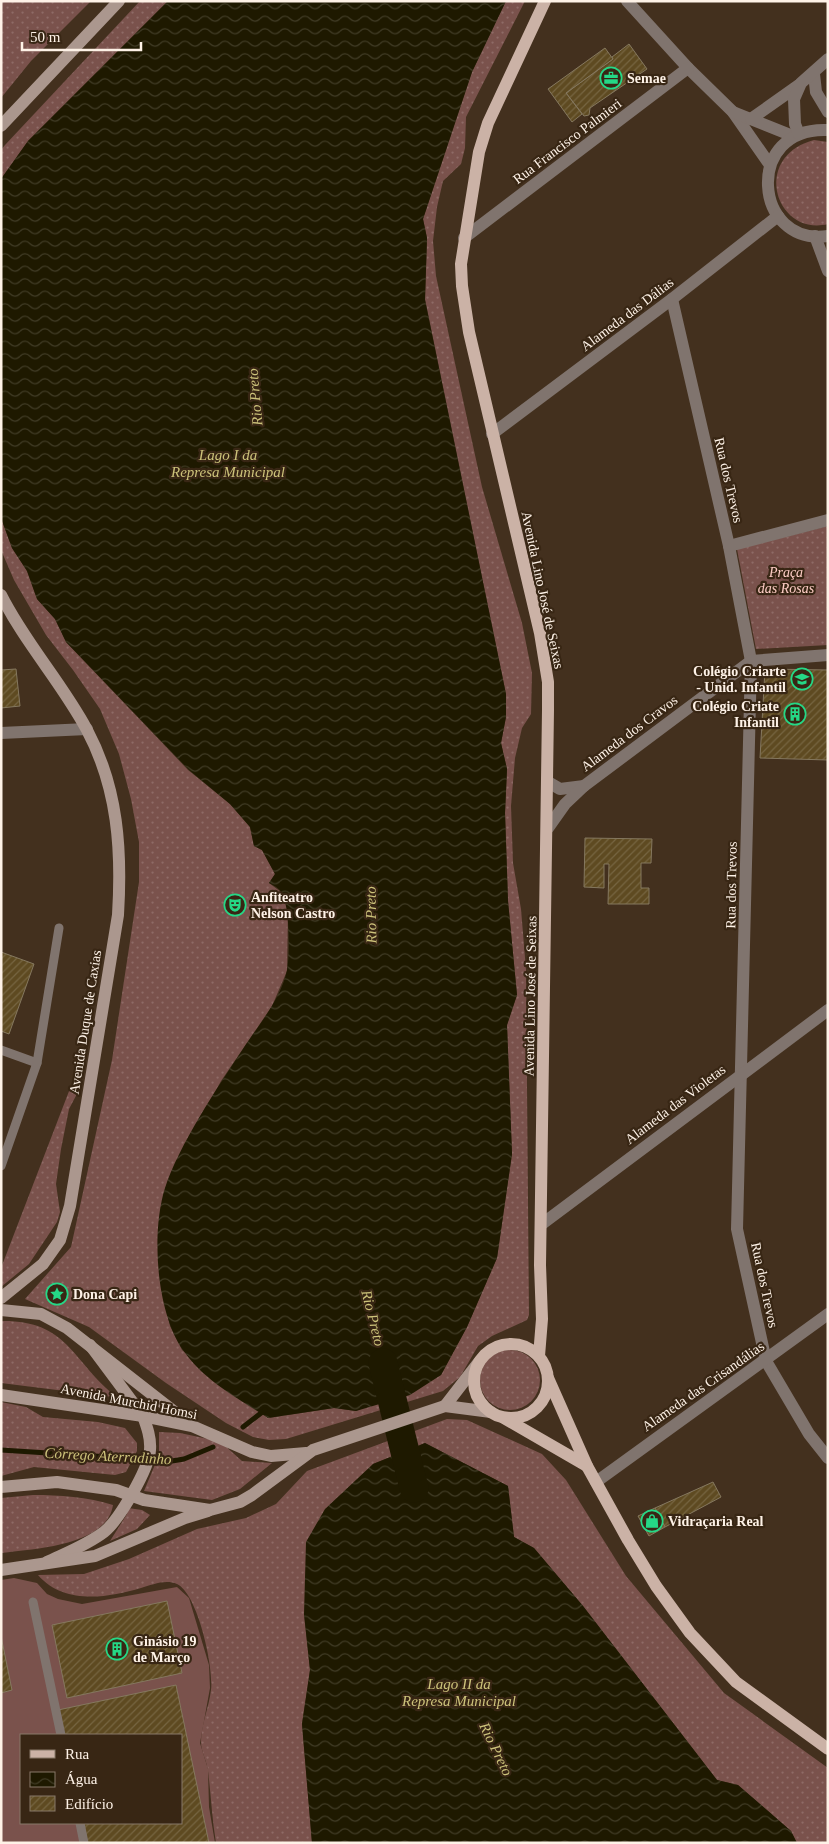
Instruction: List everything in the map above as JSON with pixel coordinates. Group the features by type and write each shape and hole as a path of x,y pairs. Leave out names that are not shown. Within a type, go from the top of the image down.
{"main road":[{"path":"1,126 119,1"},
{"name":"Avenida Lino José de Seixas","path":"539,1356 542,1319 540,1265 548,828 548,682 464,304 461,264 479,152 488,123 545,1"},
{"name":"Avenida Duque de Caxias","path":"1,595 87,728 102,762 118,830 121,873 118,915 68,1215 60,1240 43,1264 1,1298"},
{"path":"1,1310 41,1314 67,1328 192,1426"},
{"path":"441,1407 486,1353 496,1346 520,1344 539,1356 586,1466 656,1586 690,1633 736,1682 828,1749"},
{"path":"46,1562 94,1539 106,1530 145,1469 150,1450 148,1430 143,1416 90,1345"},
{"path":"479,1362 475,1372 475,1389 482,1405 586,1466"},
{"path":"496,1414 513,1418 525,1415 535,1409 547,1390 548,1378"},
{"name":"Avenida Murchid Homsi","path":"1,1395 143,1416 192,1426 252,1452 271,1456 306,1454 441,1407 496,1414"},
{"name":"Avenida Murchid Homsi","path":"1,1487 57,1482 116,1490 144,1500 210,1510 240,1502 260,1491 306,1454"},
{"path":"1,1570 95,1556 184,1518 210,1510"}],"street":[{"path":"627,1 688,68 733,112 770,165"},
{"path":"751,119 814,74 828,59"},
{"name":"Rua Francisco Palmieri","path":"464,238 688,68"},
{"path":"814,74 816,92 828,112"},
{"path":"796,135 793,111 794,99 801,83"},
{"path":"733,112 796,135"},
{"path":"828,130 813,130 796,135 775,154 770,165 766,183 769,200 778,216 788,226 801,233 821,236 828,271"},
{"name":"Alameda das Dálias","path":"492,434 672,299 778,216"},
{"name":"Rua dos Trevos","path":"672,299 729,546 751,661 737,1229 766,1361 809,1434 828,1458"},
{"path":"729,546 828,520"},
{"path":"751,661 828,655"},
{"name":"Alameda dos Cravos","path":"548,828 565,804 584,786 751,661"},
{"path":"1,733 87,728"},
{"name":"Alameda dos Cravos","path":"548,782 560,789 584,786"},
{"name":"Alameda das Violetas","path":"542,1224 742,1072 828,1010"},
{"name":"Alameda das Crisandálias","path":"596,1482 766,1361 828,1314"}],"lane":[{"path":"1,1166 37,1063 59,928"},
{"path":"1,1050 37,1063"},
{"path":"33,1602 61,1734"},
{"path":"80,1824 84,1843"}],"green space":[{"path":"1,1 91,1 31,61 1,98"},
{"path":"140,1 168,1 28,141 1,179 1,150"},
{"path":"506,1 525,1 466,117 465,148 461,164 443,181 437,207 433,241 436,276 482,487 522,623 532,673 531,714 522,728 515,758 511,806 513,863 521,909 526,970 529,1315 527,1320 492,1336 478,1346 460,1377 443,1391 286,1439 269,1440 253,1437 226,1423 166,1383 89,1327 25,1299 71,1247 112,1060 139,882 139,842 131,799 119,754 100,709 46,635 14,580 1,550 1,518 12,548 27,571 37,599 55,619 66,642 188,770 230,804 250,827 254,846 262,850 275,874 269,883 281,892 288,909 287,971 272,1006 221,1081 177,1161 165,1189 163,1295 170,1326 182,1350 268,1418 334,1408 356,1411 441,1375 467,1327 497,1258 512,1154 507,1025 517,995 508,901 505,813 507,769 501,743 506,717 506,694 425,299 427,238 423,219 472,72"},
{"path":"814,140 828,142 828,224 810,225 795,219 784,208 777,193 777,177 782,162 794,149"},
{"name":"Praça das Rosas","path":"828,526 828,645 756,649 737,549"},
{"path":"71,1086 79,1090 69,1109 61,1149 56,1184 60,1212 57,1222 29,1264 1,1287 1,1268"},
{"path":"1,1321 23,1322 54,1334 66,1344 113,1394 113,1397 1,1383"},
{"path":"510,1350 526,1355 531,1359 535,1364 540,1380 535,1396 531,1401 526,1405 510,1410 494,1405 489,1401 485,1396 480,1380 485,1364 489,1359 494,1355"},
{"path":"1,1402 26,1407 43,1417 98,1422 125,1428 137,1443 137,1451 126,1472 115,1475 34,1467 1,1476"},
{"path":"447,1419 467,1420 542,1454 566,1480 626,1576 724,1693 828,1768 828,1843 797,1843 791,1831 738,1785 717,1780 583,1606 534,1548 514,1537 508,1486 425,1443 373,1464 304,1614 310,1670 302,1724 312,1843 216,1843 208,1771 201,1742 211,1690 210,1666 198,1616 185,1591 177,1584 163,1582 128,1592 100,1596 73,1595 48,1585 38,1575 84,1574 129,1559 197,1529 246,1518 276,1504 307,1471"},
{"path":"159,1432 180,1433 213,1440 223,1444 242,1461 272,1463 240,1489 212,1500 144,1491 159,1455"},
{"path":"33,1495 73,1497 113,1505 108,1519 97,1529 83,1537 49,1547 1,1553 1,1498"},
{"path":"128,1508 142,1510 150,1515 137,1529 110,1541 127,1514"},
{"path":"14,1578 37,1583 47,1594 58,1599 82,1604 177,1587 189,1598 209,1665 210,1688 200,1743 208,1769 209,1807 215,1843 1,1843 1,1580"}],"water":[{"name":"Lago I da Represa Municipal","path":"168,1 506,1 472,72 423,219 427,238 425,300 506,694 506,717 501,743 507,769 505,813 508,901 517,995 507,1025 512,1154 497,1258 467,1327 441,1375 410,1395 356,1411 334,1408 268,1418 211,1380 191,1361 174,1334 162,1294 157,1249 158,1227 165,1188 171,1171 189,1135 280,991 288,963 289,942 286,907 280,891 269,883 275,874 262,850 254,846 250,827 230,804 189,770 66,642 55,619 37,599 27,571 12,548 1,518 1,179 28,141"},
{"name":"Lago II da Represa Municipal","path":"425,1443 508,1486 514,1537 534,1548 583,1606 717,1780 738,1785 791,1831 797,1843 312,1843 302,1724 310,1670 304,1614 306,1542 325,1509 373,1464"}],"building":[{"name":"Semae","path":"629,44 647,69 590,108 589,115 584,116 566,93 613,59 612,57"},
{"path":"605,48 613,59 566,93 582,114 572,122 548,89"},
{"path":"16,669 20,706 1,708 1,670"},
{"name":"Colégio Criate Infantil","path":"765,669 828,670 828,760 760,758"},
{"path":"585,838 652,839 651,863 641,863 641,888 649,888 649,904 608,904 609,864 604,864 604,888 584,887"},
{"path":"1,952 34,964 9,1034 1,1031"},
{"path":"713,1482 721,1497 665,1527 655,1508"},
{"name":"Vidraçaria Real","path":"655,1508 665,1527 649,1536 638,1516"},
{"name":"Ginásio 19 de Março","path":"167,1601 182,1673 67,1698 52,1625"},
{"path":"1,1636 12,1690 1,1693"},
{"path":"176,1685 209,1843 86,1843 82,1824 182,1824 182,1734 64,1734 58,1710"}],"waterway":[{"name":"Rio Preto","path":"383,1363 414,1488"},
{"name":"Córrego Aterradinho","path":"243,1427 265,1410"},
{"name":"Córrego Aterradinho","path":"1,1450 172,1461 184,1459 213,1447"}],"place":[{"name":"Semae","path":"611,78"},
{"name":"Colégio Criarte - Unid. Infantil","path":"802,679"},
{"name":"Colégio Criate Infantil","path":"795,714"},
{"name":"Anfiteatro Nelson Castro","path":"235,905"},
{"name":"Dona Capi","path":"57,1294"},
{"name":"Vidraçaria Real","path":"652,1521"},
{"name":"Ginásio 19 de Março","path":"117,1649"}]}
